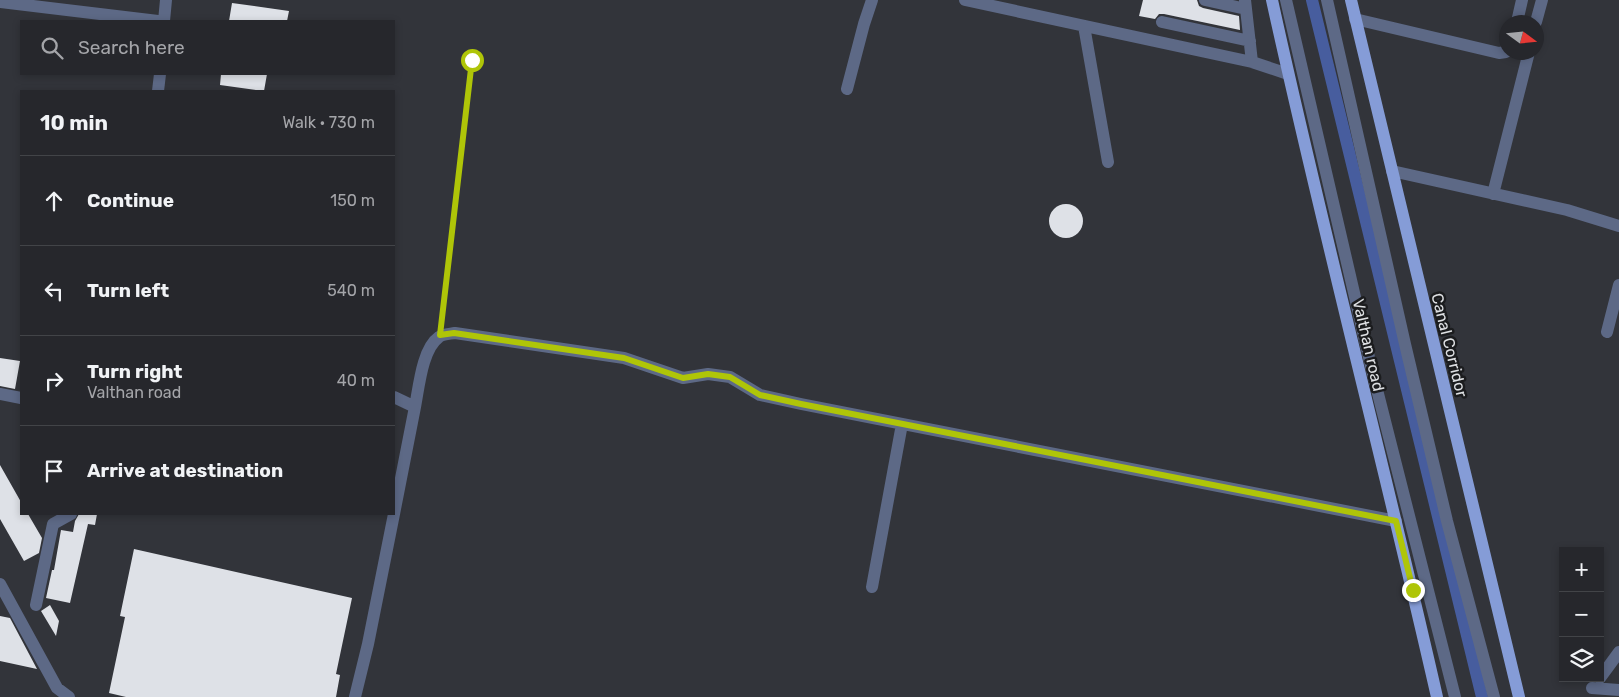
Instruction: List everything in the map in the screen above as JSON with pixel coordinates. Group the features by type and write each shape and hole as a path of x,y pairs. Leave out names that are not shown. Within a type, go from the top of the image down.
{"main road":[{"name":"Valthan road","path":"1272,0 1358,370 1437,697"},
{"name":"Canal Corridor","path":"1351,0 1519,697"}],"street":[{"path":"164,20 166,0"},
{"path":"847,90 872,0"},
{"path":"965,0 1252,62 1288,74"},
{"path":"1205,0 1246,5 1252,62"},
{"path":"1286,0 1371,366 1455,697"},
{"path":"1327,0 1405,344 1443,502 1494,697"},
{"path":"1519,15 1522,0"},
{"path":"1538,15 1542,0"},
{"path":"0,2 150,20"},
{"path":"1355,19 1499,53"},
{"path":"1162,22 1250,41"},
{"path":"1084,26 1108,162"},
{"path":"1493,194 1527,60"},
{"path":"158,90 160,75"},
{"path":"1392,171 1567,210 1619,226"},
{"path":"1607,332 1619,286"},
{"path":"395,509 423,365 430,345 440,335 454,333 624,358 683,378 708,374 730,377 760,395 1396,521"},
{"path":"0,394 20,398"},
{"path":"395,397 415,407"},
{"path":"872,587 902,424"},
{"path":"36,605 53,524 68,515"},
{"path":"355,697 368,644 394,515"},
{"path":"0,584 57,688 69,697"},
{"path":"1619,652 1594,685 1619,690"}],"path":[{"path":"440,335 472,60"}],"building":[{"path":"1143,0 1197,0 1199,6 1203,8 1239,16 1240,30 1164,14 1159,14 1155,19 1139,16"},
{"path":"232,3 289,11 287,20 229,20"},
{"path":"221,75 267,75 264,90 220,85"},
{"path":"1066,204 1073,205 1078,209 1082,214 1082,228 1078,233 1073,237 1066,238 1059,237 1054,233 1050,228 1049,221 1050,214 1054,209 1059,205"},
{"path":"0,358 20,361 15,389 0,386"},
{"path":"0,465 20,500 20,515 29,515 42,538 39,553 24,561 0,519"},
{"path":"78,515 97,515 95,525 88,524 70,603 46,598 52,570 54,570 61,530 73,532"},
{"path":"134,549 352,598 336,674 340,675 336,697 126,697 109,693 125,617 120,616"},
{"path":"50,605 59,621 56,636 41,611"},
{"path":"0,616 10,618 37,669 0,661"}],"waterway":[{"path":"1312,0 1482,697"}],"route":[{"path":"472,60 440,335 454,333 624,358 683,378 708,374 730,377 760,395 801,404 1396,521 1413,590"}]}
